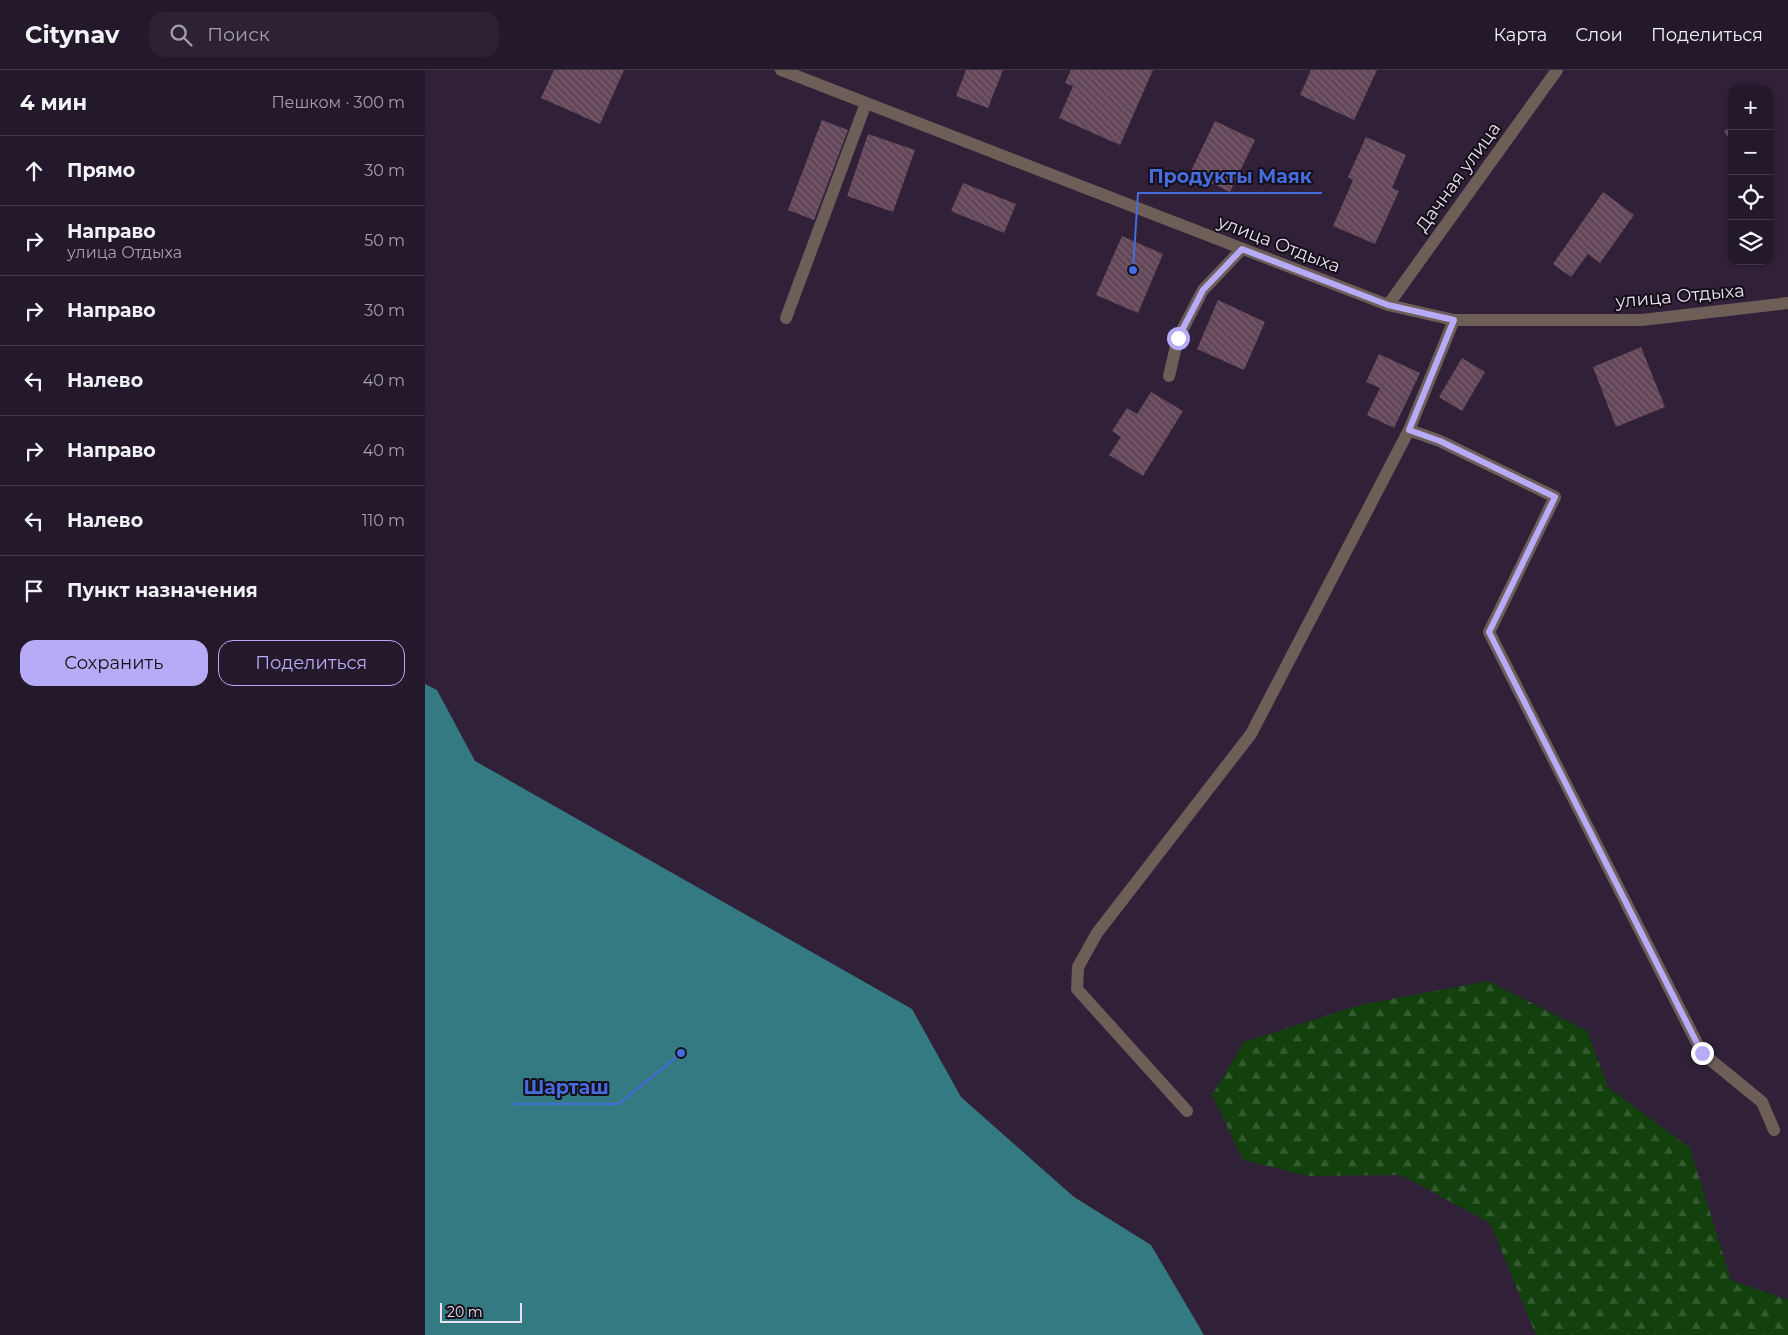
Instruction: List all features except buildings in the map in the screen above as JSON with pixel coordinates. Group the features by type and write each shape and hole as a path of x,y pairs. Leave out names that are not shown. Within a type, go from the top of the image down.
{"street":[{"name":"улица Отдыха","path":"781,70 1388,305 1454,320 1642,320 1788,303"},
{"name":"Дачная улица","path":"1388,305 1557,70"},
{"path":"787,318 866,103"},
{"path":"1169,376 1178,338 1203,290 1242,249"},
{"path":"1187,1111 1077,989 1078,967 1097,933 1251,734 1409,430 1454,320"},
{"path":"1409,430 1440,441 1555,497 1489,632 1702,1053 1762,1102 1774,1130"}],"green space":[{"path":"1488,981 1587,1031 1608,1087 1690,1148 1731,1280 1788,1300 1788,1335 1536,1335 1490,1223 1401,1175 1308,1176 1243,1160 1212,1095 1244,1042 1360,1005"}],"shaded area":[{"path":"425,684 437,690 475,761 912,1009 961,1097 1074,1197 1151,1245 1204,1335 425,1335"}],"place":[{"name":"Продукты Маяк","path":"1133,270"},
{"name":"Шарташ","path":"681,1053"}],"route":[{"path":"1178,338 1203,290 1242,249 1388,305 1454,320 1409,430 1440,441 1555,497 1489,632 1702,1053"}]}
